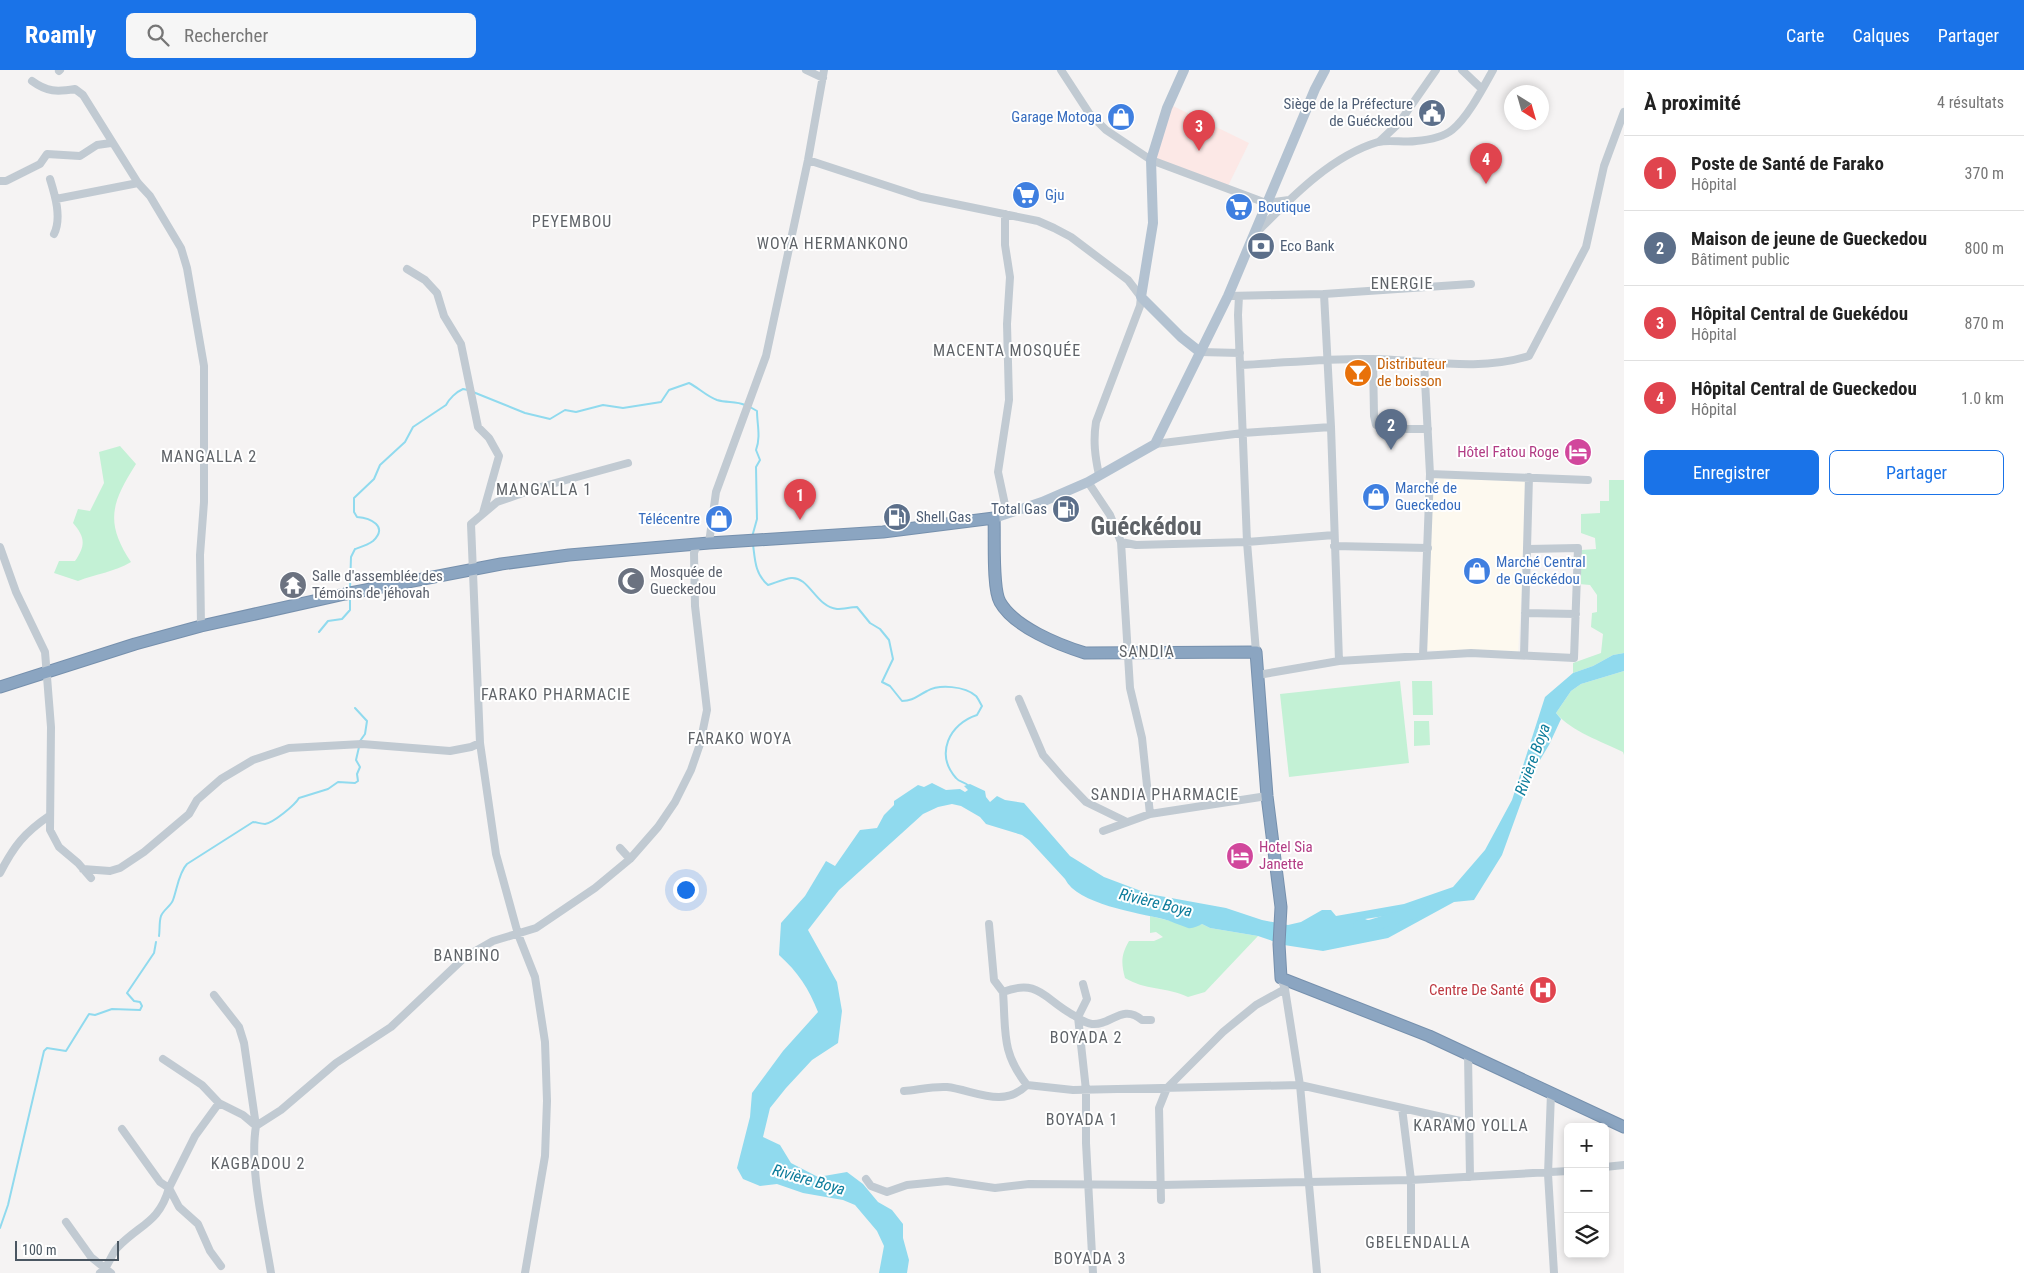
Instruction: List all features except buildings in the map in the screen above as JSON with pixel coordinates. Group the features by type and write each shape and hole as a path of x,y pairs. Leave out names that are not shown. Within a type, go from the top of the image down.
{"highway":[{"path":"0,687 135,644 201,626 363,590 472,570 569,555 709,543 883,532 994,518 997,590 1000,602 1009,613 1042,636 1062,646 1085,652 1256,652 1267,796 1282,907 1279,944 1283,983 1429,1036 1624,1127"}],"main road":[{"path":"1184,70 1167,108 1151,160 1153,223 1141,297 1181,337 1200,352"},
{"path":"994,518 1088,482 1155,444 1200,352 1234,296 1266,203 1325,70"}],"street":[{"path":"709,543 716,492 766,356 808,160 824,74 806,70"},
{"path":"1061,70 1094,118 1106,130 1151,160 1266,203 1289,200"},
{"path":"1254,235 1289,200 1334,164 1380,141 1399,123 1436,70"},
{"path":"1462,70 1482,89"},
{"path":"1380,141 1432,140 1452,130 1482,89 1493,70"},
{"path":"32,81 40,87 55,93 75,89 83,95 112,143 138,183 150,196 182,248 200,334 204,366 204,502 200,555 201,626"},
{"path":"1240,365 1373,359 1457,365 1511,362 1529,356 1586,247 1604,166 1624,112"},
{"path":"0,181 6,181 40,164 47,154 80,156 97,145 112,143"},
{"path":"808,160 921,197 1038,221 1071,237 1128,280 1141,297 1140,306 1096,422 1094,444 1099,475"},
{"path":"50,179 56,199 57,229 54,234"},
{"path":"56,199 138,183"},
{"path":"1004,214 1004,245 1010,277 1007,324 1009,400 998,472 1007,514"},
{"path":"407,269 425,280 437,293 444,316 461,344 478,427 488,438 498,456 483,513"},
{"path":"1256,652 1247,542 1240,353 1234,296 1324,294 1471,284"},
{"path":"1324,294 1331,427 1339,661"},
{"path":"1200,352 1240,353"},
{"path":"1373,359 1374,416 1376,425 1388,429 1428,429"},
{"path":"1423,656 1430,474 1424,362"},
{"path":"1155,444 1243,433 1331,427"},
{"path":"525,1273 545,1156 547,1101 545,1042 535,977 518,934 496,854 480,743 471,524 497,502 628,463"},
{"path":"1430,474 1588,480"},
{"path":"1524,655 1529,478"},
{"path":"1088,482 1110,514 1121,542 1130,688 1142,738 1150,814"},
{"path":"1121,542 1136,545 1247,542 1334,535"},
{"path":"256,1126 282,1110 336,1063 391,1027 465,957 493,941 536,928 561,913 630,859 658,827 675,802 700,744 707,710 694,606 694,553 697,544"},
{"path":"1334,546 1428,548"},
{"path":"0,547 16,592 45,652 51,727 50,830 59,847 92,878"},
{"path":"1258,675 1339,661 1471,653 1574,658 1578,548 1528,549"},
{"path":"1525,613 1576,614"},
{"path":"1019,699 1043,756 1086,802 1127,822"},
{"path":"83,869 110,871 120,868 144,852 189,814 197,800 221,779 253,760 289,748 362,744 450,751 480,743"},
{"path":"1103,832 1150,814 1267,796"},
{"path":"0,873 21,838 49,816"},
{"path":"620,848 630,859"},
{"path":"989,924 994,980 1003,992 1005,1041 1013,1068 1027,1085 1086,1090 1300,1085 1469,1123"},
{"path":"1162,1200 1159,1108 1167,1088 1218,1038 1283,983 1300,1085 1307,1181 1317,1273"},
{"path":"1083,984 1087,999 1078,1017 1086,1090 1088,1185 1093,1273"},
{"path":"1003,992 1021,986 1036,988 1058,1007 1092,1024 1102,1024 1115,1016 1124,1014 1136,1015 1142,1020 1151,1020"},
{"path":"214,995 240,1028 242,1035 256,1126 254,1140 259,1193 271,1273"},
{"path":"1468,1054 1470,1177"},
{"path":"164,1059 202,1085 219,1103 243,1115 256,1126"},
{"path":"904,1091 946,1087 992,1097 1019,1093 1027,1085"},
{"path":"1551,1093 1548,1174 1554,1273"},
{"path":"66,1222 91,1257 106,1271 117,1248 155,1217 165,1202 169,1188 196,1136 219,1103"},
{"path":"1402,1108 1411,1180 1411,1240"},
{"path":"122,1130 160,1182 169,1188 179,1207 198,1224 210,1251 221,1266"},
{"path":"1609,1167 1624,1165"},
{"path":"866,1179 871,1186 887,1192 907,1185 947,1180 995,1188 1029,1184 1161,1185 1411,1180 1548,1174 1564,1172"}],"shaded area":[{"path":"1169,104 1249,143 1227,188 1151,160"},
{"path":"1434,478 1528,481 1518,654 1423,650"}],"green space":[{"path":"120,446 136,464 121,490 114,513 117,536 131,562 112,571 78,581 54,573 59,561 75,561 81,550 82,537 73,523 78,509 90,511 104,483 99,452"},
{"path":"1609,480 1624,480 1624,653 1613,655 1593,666 1573,673 1573,663 1601,653 1603,634 1591,627 1592,613 1597,612 1597,595 1590,585 1579,584 1581,550 1596,549 1595,538 1581,533 1581,514 1600,513 1600,501 1609,501"},
{"path":"1624,671 1624,755 1623,752 1578,731 1556,713 1571,691 1581,684"},
{"path":"1400,681 1409,763 1289,777 1280,694"},
{"path":"1412,681 1432,681 1433,715 1413,715"},
{"path":"1414,721 1429,721 1430,745 1414,746"},
{"path":"1150,916 1183,924 1189,928 1202,924 1210,928 1258,936 1205,992 1188,997 1140,985 1125,978 1122,959 1129,941 1154,941 1163,937 1156,932 1150,933"}],"water":[{"path":"1624,653 1624,671 1581,684 1571,691 1556,713 1561,719 1549,745 1531,775 1502,855 1474,900 1454,902 1388,938 1323,951 1284,945 1258,936 1210,928 1202,924 1188,928 1163,919 1109,906 1082,895 1072,888 1029,840 1022,835 986,824 980,817 961,806 952,804 938,807 923,814 839,890 808,930 837,982 842,1011 838,1043 812,1060 770,1108 763,1137 780,1145 791,1163 818,1177 847,1172 863,1184 878,1202 892,1210 903,1224 903,1238 909,1260 907,1273 879,1273 884,1246 877,1231 855,1205 843,1200 803,1193 777,1184 760,1186 743,1179 737,1168 750,1117 752,1093 783,1051 818,1012 802,981 779,955 781,923 805,896 826,861 835,866 860,830 877,828 884,815 894,805 894,801 918,785 924,787 932,783 946,790 960,789 965,792 968,790 964,786 970,784 985,791 986,797 990,802 997,796 1005,800 1024,803 1070,856 1104,877 1149,894 1226,908 1262,920 1288,925 1301,922 1322,910 1331,910 1336,916 1404,904 1453,887 1485,850 1512,800 1545,697 1573,673 1593,666 1613,655","holes":["1404,913 1406,915 1385,927 1365,919"]}],"waterway":[{"path":"473,392 525,413 550,419 565,410 576,412 603,405 623,408 661,402 669,390 689,383 717,400 745,405"},
{"path":"350,588 351,557 355,549 373,541 379,531 376,524 372,521 357,517 354,512 354,498 374,479 380,465 405,442 413,427 446,405 458,392 463,389 468,390"},
{"path":"750,407 757,411 759,435 756,450 760,460 756,467 757,519 752,537"},
{"path":"753,544 758,571 768,585 791,578 797,579 808,586 823,603 837,609 857,607 870,623 880,629 889,640 893,659 882,682 890,686 902,701 912,699 938,687 959,688 976,696 982,706 977,715 959,725 948,741 946,750 946,759 950,769 957,779 969,786"},
{"path":"319,632 328,621 342,619 350,610 350,598"},
{"path":"355,708 367,721 365,734 360,741"},
{"path":"159,936 161,916 172,902 180,876 187,864 253,822 269,823 289,809 299,798 328,789 338,782 355,783 358,781 357,774 360,767 356,760 359,747"},
{"name":"Rivière Boya","path":"1359,926 1370,926 1421,910"},
{"path":"0,1228 8,1205 44,1051 47,1048 66,1051 89,1014 95,1015 112,1009 140,1010 142,1006 140,1002 134,1001 127,993 154,953 156,942"}],"place":[{"name":"Siège de la Préfecture de Guéckedou","path":"1432,113"},
{"name":"Garage Motoga","path":"1121,117"},
{"name":"Hôpital Central de Guekédou","path":"1199,151"},
{"name":"Hôpital Central de Gueckedou","path":"1486,184"},
{"name":"Gju","path":"1026,195"},
{"name":"Boutique","path":"1239,207"},
{"name":"Eco Bank","path":"1261,246"},
{"name":"Distributeur de boisson","path":"1358,373"},
{"name":"Maison de jeune de Gueckedou","path":"1391,450"},
{"name":"Hôtel Fatou Roge","path":"1578,452"},
{"name":"Marché de Gueckedou","path":"1376,497"},
{"name":"Total Gas","path":"1066,509"},
{"name":"Shell Gas","path":"897,517"},
{"name":"Télécentre","path":"719,519"},
{"name":"Poste de Santé de Farako","path":"800,520"},
{"name":"Marché Central de Guéckédou","path":"1477,571"},
{"name":"Mosquée de Gueckedou","path":"631,581"},
{"name":"Salle d'assemblée des Témoins de jéhovah","path":"293,585"},
{"name":"Hotel Sia Janette","path":"1240,856"},
{"name":"Centre De Santé","path":"1543,990"}],"district":[{"name":"PEYEMBOU","path":"572,221"},
{"name":"WOYA HERMANKONO","path":"833,243"},
{"name":"ENERGIE","path":"1402,283"},
{"name":"MACENTA MOSQUÉE","path":"1007,350"},
{"name":"MANGALLA 2","path":"209,456"},
{"name":"MANGALLA 1","path":"544,489"},
{"name":"Guéckédou","path":"1146,526"},
{"name":"SANDIA","path":"1147,651"},
{"name":"FARAKO PHARMACIE","path":"556,694"},
{"name":"FARAKO WOYA","path":"740,738"},
{"name":"SANDIA PHARMACIE","path":"1165,794"},
{"name":"BANBINO","path":"467,955"},
{"name":"BOYADA 2","path":"1086,1037"},
{"name":"BOYADA 1","path":"1082,1119"},
{"name":"KARAMO YOLLA","path":"1471,1125"},
{"name":"KAGBADOU 2","path":"258,1163"},
{"name":"GBELENDALLA","path":"1418,1242"},
{"name":"BOYADA 3","path":"1090,1258"}]}
